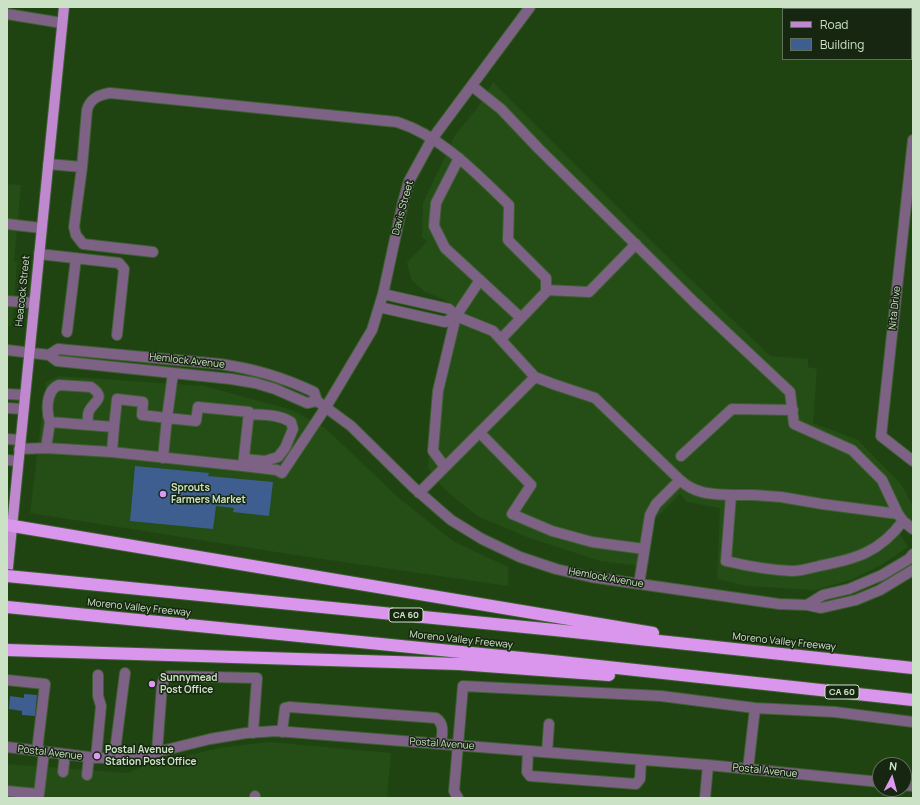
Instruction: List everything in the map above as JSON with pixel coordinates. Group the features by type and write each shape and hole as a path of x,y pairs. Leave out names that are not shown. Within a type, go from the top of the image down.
{"highway":[{"path":"10,525 774,653"},
{"name":"Moreno Valley Freeway","path":"7,576 555,630 913,668"},
{"name":"Moreno Valley Freeway","path":"7,607 552,661 913,700"},
{"path":"7,650 459,664 555,672 771,684"}],"main road":[{"name":"Heacock Street","path":"7,576 11,492 20,444 64,7"}],"street":[{"name":"Davis Street","path":"243,462 277,470 282,473 321,404 372,330 383,294 409,181 432,139 530,7"},
{"path":"7,14 62,23"},
{"path":"472,86 501,109 539,150 695,303 790,392 794,424 852,450 882,480 901,517 913,529"},
{"path":"153,252 83,244 76,235 74,227 82,167 87,110 89,104 100,94 110,93 397,122 417,130 459,158 509,205 508,240 546,278 546,292 500,339"},
{"name":"Nita Drive","path":"913,140 881,436 913,461"},
{"path":"459,158 436,203 434,226 445,248 521,318"},
{"path":"48,164 82,167"},
{"path":"7,224 41,228"},
{"path":"546,290 589,292 636,244"},
{"path":"39,254 119,263 124,269 117,335"},
{"path":"67,332 76,258"},
{"path":"445,468 433,451 438,391 456,316 480,280"},
{"path":"383,294 449,309 456,316 494,331 535,377 595,398 689,488 710,494 781,497 901,517"},
{"path":"7,301 34,303"},
{"path":"379,307 445,322 456,316"},
{"name":"Hemlock Avenue","path":"48,355 58,348 244,367 289,380 314,392 321,404 351,426 450,520 482,539 520,557 556,569 584,576 779,604 807,605 821,608 856,600 880,590 913,570"},
{"name":"Hemlock Avenue","path":"7,350 48,355 57,362 173,373 255,383 275,389 307,403 321,404"},
{"path":"163,458 173,373"},
{"path":"420,493 535,377"},
{"path":"46,448 50,422 47,414 48,403 54,386 91,387 96,390 99,395 99,399 88,413 88,424"},
{"path":"7,394 25,395"},
{"path":"7,439 20,444 46,448 112,452 163,458 243,462 278,457 285,448 293,429 291,422 284,418 270,415 249,414 249,412 198,407 196,421 142,415 143,402 117,400 112,452"},
{"path":"7,408 23,409"},
{"path":"681,456 732,409 793,410"},
{"path":"243,462 249,414"},
{"path":"50,422 114,427"},
{"path":"480,433 531,485 512,514 552,531 592,542 644,549"},
{"path":"7,460 18,461"},
{"path":"639,584 650,515 656,504 680,480"},
{"path":"731,495 726,562 751,566 794,571 842,562 867,553 894,534 901,517"},
{"path":"807,605 823,595 849,589 882,575 909,559 913,554"},
{"path":"114,759 125,673"},
{"path":"87,775 93,758 101,706 98,696 98,675"},
{"path":"156,752 162,685 164,679 170,676 257,678 253,733"},
{"path":"7,680 45,684 39,794 7,791"},
{"path":"458,798 454,791 463,686 661,696 755,708 835,712 913,722"},
{"path":"282,732 285,708 290,706 436,718 442,725 441,744"},
{"path":"748,769 755,708"},
{"path":"547,752 549,724"},
{"name":"Postal Avenue","path":"7,747 93,758 114,759 132,757 210,739 253,733 282,732 708,765 872,781"},
{"path":"528,751 527,772 530,776 636,784 640,779 641,760"},
{"path":"63,772 65,754"},
{"path":"705,798 708,765"}],"shaded area":[{"path":"493,82 650,240 770,356 808,359 808,367 817,369 813,423 858,440 901,484 913,506 913,519 900,534 908,547 883,564 851,580 815,590 747,586 717,579 720,508 687,502 680,494 654,520 648,567 600,561 527,537 477,516 443,488 428,468 432,412 455,308 443,299 425,292 411,279 407,262 428,241 422,238 423,203 455,135 475,111"},
{"path":"7,184 21,185 14,261 17,262 13,314 11,325 7,328"},
{"path":"59,376 204,386 292,410 325,428 400,499 453,541 508,567 508,586 295,555 30,513 46,382"},
{"path":"269,742 391,753 387,798 7,798 7,764 128,773 143,766 219,748"}],"building":[{"path":"135,466 209,473 208,476 273,482 269,516 233,512 234,508 216,506 213,529 130,521"},
{"path":"24,694 37,695 35,716 22,715 22,711 9,709 10,696 24,698"}],"place":[{"name":"Sprouts Farmers Market","path":"163,494"},
{"name":"Sunnymead Post Office","path":"152,684"},
{"name":"Postal Avenue Station Post Office","path":"97,756"}]}
